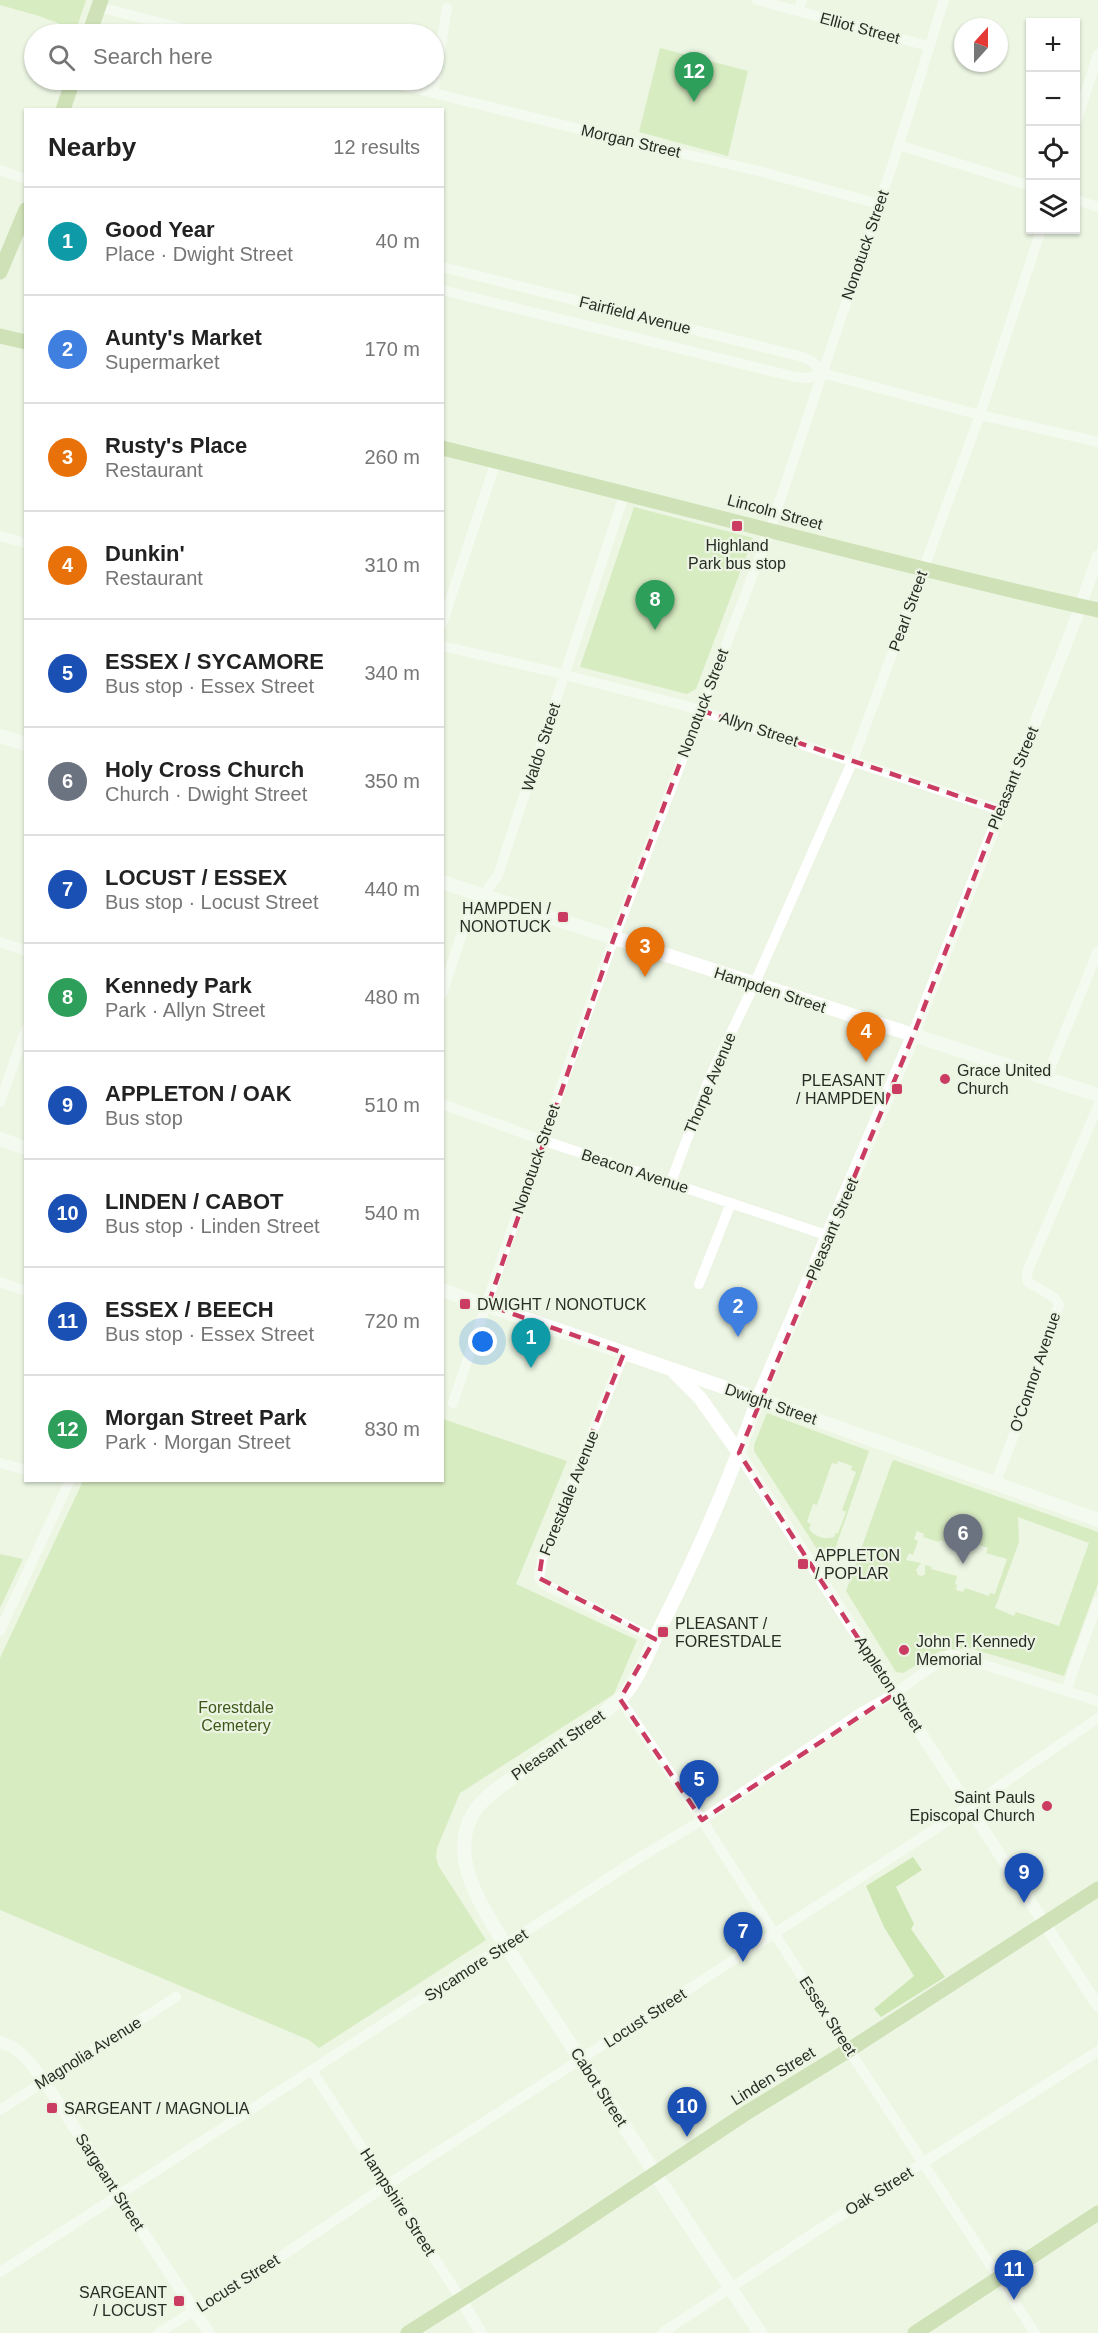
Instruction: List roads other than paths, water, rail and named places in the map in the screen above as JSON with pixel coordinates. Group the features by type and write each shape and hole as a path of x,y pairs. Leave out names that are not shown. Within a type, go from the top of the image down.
{"main road":[{"path":"93,24 100,4"},
{"path":"64,108 70,90"},
{"path":"0,272 24,215"},
{"path":"0,336 24,342"},
{"name":"Lincoln Street","path":"444,448 1098,610"},
{"path":"0,736 24,743"},
{"name":"Hampden Street","path":"444,883 1098,1095"},
{"name":"Pleasant Street","path":"467,1832 474,1812 500,1786 603,1716 626,1693 655,1639 738,1453 758,1399 913,1036"},
{"path":"0,1139 24,1147"},
{"name":"Dwight Street","path":"444,1291 1098,1520"},
{"name":"Appleton Street","path":"671,1369 700,1398 738,1453"},
{"name":"Cabot Street","path":"467,1832 464,1839 465,1860 473,1888 506,1946 760,2333"},
{"name":"Linden Street","path":"408,2333 746,2113 849,2050 1098,1889"},
{"path":"915,2333 1098,2213"}],"street":[{"name":"Elliot Street","path":"757,0 928,46"},
{"path":"798,11 802,0"},
{"name":"Nonotuck Street","path":"453,1403 542,1140 614,938 770,530 899,145 944,0"},
{"path":"100,4 169,24"},
{"path":"444,26 447,8"},
{"path":"1080,110 1098,54"},
{"name":"Morgan Street","path":"421,90 759,171 879,204"},
{"path":"899,145 1026,185"},
{"path":"0,170 24,178"},
{"path":"1080,201 1098,207"},
{"name":"Pearl Street","path":"754,985 853,760 980,415 1040,234"},
{"name":"Fairfield Avenue","path":"444,267 803,357 813,362 822,373"},
{"name":"Fairfield Avenue","path":"444,290 795,377 808,378 822,373 980,415 1098,442"},
{"path":"444,618 496,461"},
{"name":"Waldo Street","path":"444,988 465,924 498,875 625,492"},
{"path":"0,536 24,542"},
{"name":"Pleasant Street","path":"913,1036 1081,606 1098,556"},
{"name":"Allyn Street","path":"444,646 700,710 1000,810"},
{"path":"0,942 24,950"},
{"path":"1046,1078 1098,951"},
{"name":"Thorpe Avenue","path":"671,1182 710,1077 754,985"},
{"path":"0,1102 24,1035"},
{"name":"Beacon Avenue","path":"444,1105 829,1236"},
{"name":"O'Connor Avenue","path":"995,1484 1021,1417 1059,1305 1055,1298 1028,1282 1027,1272 1098,1106"},
{"path":"699,1284 731,1203"},
{"path":"0,1282 24,1290"},
{"name":"Forestdale Avenue","path":"624,1353 542,1558 539,1578 544,1584 655,1639"},
{"name":"Appleton Street","path":"738,1453 1098,2006"},
{"path":"0,1463 24,1469"},
{"path":"0,1631 68,1482"},
{"path":"1098,1601 1066,1691 1098,1701"},
{"name":"Sycamore Street","path":"0,2272 636,1860 702,1820 862,1712 894,1694 950,1654 1066,1691"},
{"name":"Essex Street","path":"620,1699 702,1820 849,2050 1035,2333"},
{"name":"Locust Street","path":"158,2333 261,2270 387,2185 969,1807 1098,1718"},
{"name":"Magnolia Avenue","path":"0,2110 176,1997"},
{"name":"Sargeant Street","path":"0,2042 8,2043 30,2061 209,2333"},
{"name":"Oak Street","path":"662,2333 1098,2051"},
{"name":"Hampshire Street","path":"312,2071 481,2333"}],"place":[{"name":"Morgan Street Park","path":"694,102"},
{"name":"Highland Park bus stop","path":"737,526"},
{"name":"Kennedy Park","path":"655,630"},
{"name":"HAMPDEN / NONOTUCK","path":"563,917"},
{"name":"Rusty's Place","path":"645,977"},
{"name":"Dunkin'","path":"866,1062"},
{"name":"Grace United Church","path":"945,1079"},
{"name":"PLEASANT / HAMPDEN","path":"897,1089"},
{"name":"DWIGHT / NONOTUCK","path":"465,1304"},
{"name":"Aunty's Market","path":"738,1337"},
{"name":"Good Year","path":"531,1368"},
{"name":"APPLETON / POPLAR","path":"803,1564"},
{"name":"Holy Cross Church","path":"963,1564"},
{"name":"PLEASANT / FORESTDALE","path":"663,1632"},
{"name":"John F. Kennedy Memorial","path":"904,1650"},
{"name":"Saint Pauls Episcopal Church","path":"1047,1806"},
{"name":"ESSEX / SYCAMORE","path":"699,1810"},
{"name":"APPLETON / OAK","path":"1024,1903"},
{"name":"LOCUST / ESSEX","path":"743,1962"},
{"name":"SARGEANT / MAGNOLIA","path":"52,2108"},
{"name":"LINDEN / CABOT","path":"687,2137"},
{"name":"ESSEX / BEECH","path":"1014,2300"},
{"name":"SARGEANT / LOCUST","path":"179,2301"}],"park label":[{"name":"Forestdale Cemetery","path":"236,1716"}]}
